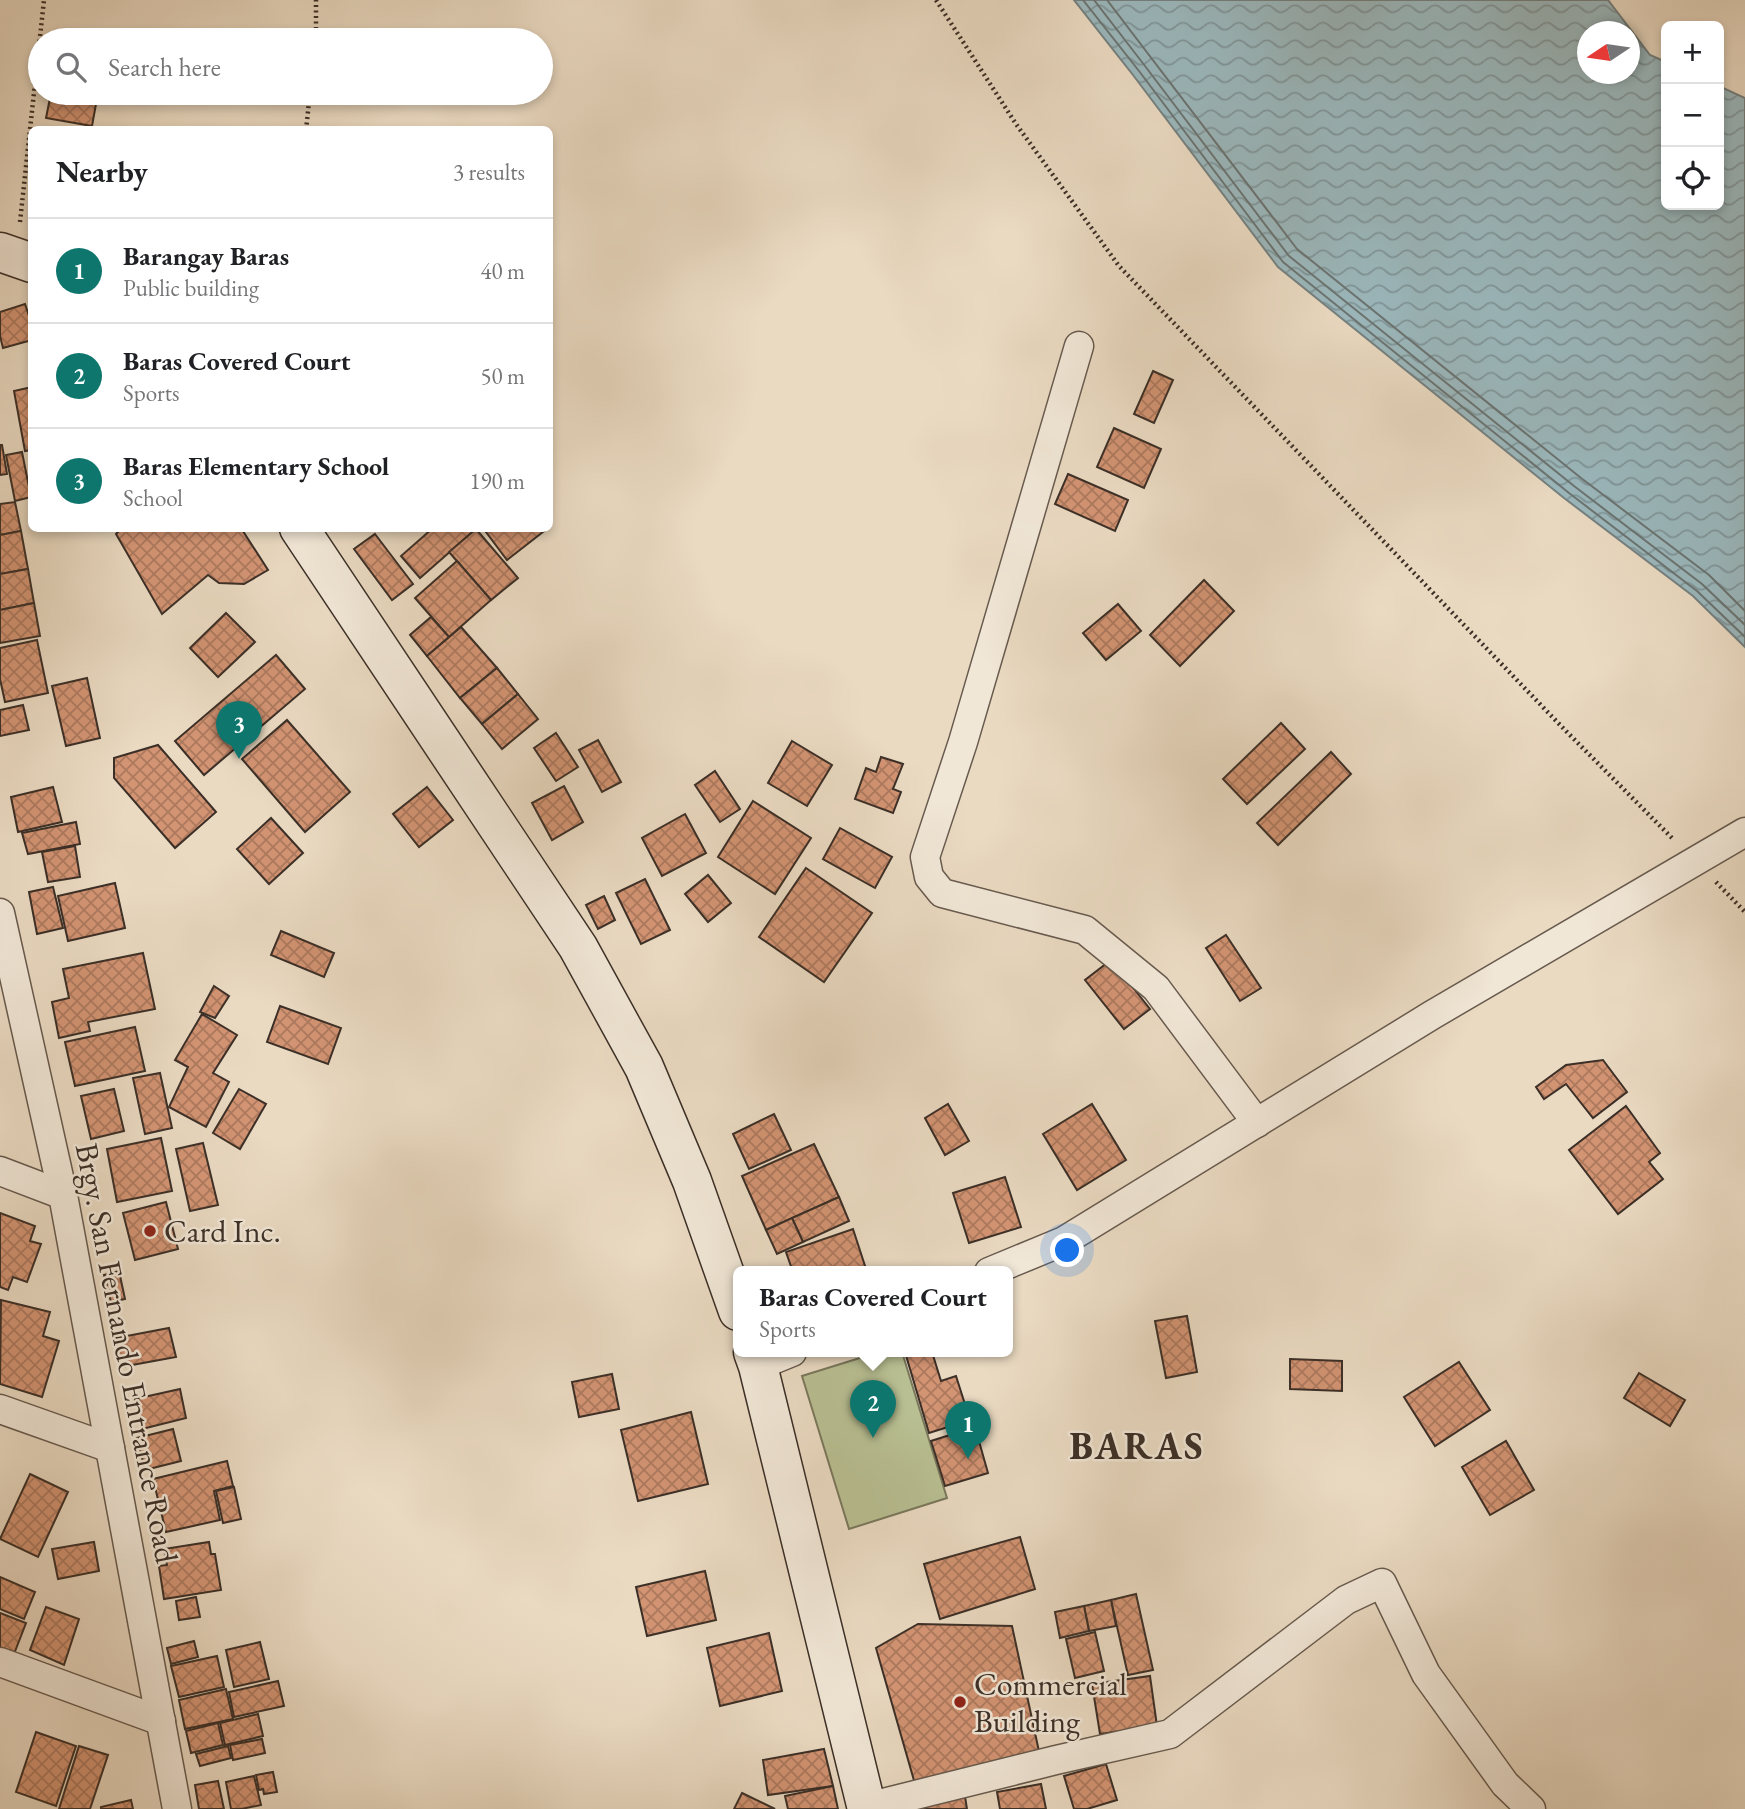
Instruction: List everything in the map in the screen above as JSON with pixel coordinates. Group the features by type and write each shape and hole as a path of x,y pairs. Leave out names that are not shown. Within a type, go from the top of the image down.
{"main road":[{"path":"302,532 578,947 644,1067 692,1181 733,1297"},
{"path":"755,1359 867,1808"}],"street":[{"path":"1079,346 963,742 925,857 929,877 942,893 1085,930 1156,988 1257,1123"},
{"path":"1004,1266 1064,1241 1432,1015 1745,832"},
{"name":"Brgy. San Fernando Entrance Road","path":"1,923 62,1195 177,1809"},
{"path":"0,1171 62,1195"},
{"path":"0,1409 110,1448"},
{"path":"867,1808 1170,1734 1346,1600 1382,1583 1426,1674 1505,1784 1531,1809"},
{"path":"0,1662 161,1721"}],"path":[{"path":"41,28 44,0"},
{"path":"316,0 316,28"},
{"path":"936,0 1016,124 1119,266 1553,718 1745,912"},
{"path":"30,126 33,105"},
{"path":"306,126 309,105"},
{"path":"16,257 28,147"}],"green space":[{"path":"863,1357 904,1357 947,1498 849,1529 802,1376"}],"water":[{"path":"1074,0 1608,0 1624,21 1577,21 1577,84 1640,84 1640,42 1650,55 1661,60 1661,210 1724,210 1724,88 1745,98 1745,647 1693,596 1564,498 1278,267"}],"building":[{"path":"49,105 96,105 92,126 46,118"},
{"path":"25,304 28,313 28,341 3,348 0,312"},
{"path":"1153,371 1173,380 1154,423 1134,414"},
{"path":"28,388 28,451 25,451 14,391"},
{"path":"1114,428 1161,449 1144,488 1097,467"},
{"path":"0,445 7,474 0,475"},
{"path":"22,452 28,498 15,501 6,455"},
{"path":"1068,474 1128,500 1115,531 1055,504"},
{"path":"15,502 21,531 0,535 0,504"},
{"path":"21,531 28,569 0,574 0,535"},
{"path":"244,532 268,570 244,584 219,583 208,575 162,614 116,534"},
{"path":"428,532 473,532 420,578 401,556"},
{"path":"472,532 479,532 518,578 491,600 449,552"},
{"path":"486,532 543,532 507,560"},
{"path":"375,534 413,584 392,600 354,549"},
{"path":"457,561 491,600 449,637 415,598"},
{"path":"28,569 34,603 0,610 0,574"},
{"path":"1204,580 1234,611 1180,666 1150,635"},
{"path":"34,603 40,636 0,643 0,610"},
{"path":"1118,604 1141,631 1106,660 1083,633"},
{"path":"226,613 255,642 218,677 190,648"},
{"path":"431,617 449,637 427,656 410,635"},
{"path":"461,627 497,668 460,698 427,656"},
{"path":"37,640 48,693 5,702 0,679 0,648"},
{"path":"276,655 305,689 204,775 175,741"},
{"path":"497,668 518,694 482,724 460,698"},
{"path":"87,678 100,738 66,746 52,686"},
{"path":"518,694 538,719 502,749 482,724"},
{"path":"23,705 29,730 0,736 0,710"},
{"path":"287,720 350,792 305,832 242,759"},
{"path":"1281,723 1305,749 1247,804 1223,779"},
{"path":"556,733 578,767 556,781 534,748"},
{"path":"598,740 621,782 602,792 579,750"},
{"path":"792,741 832,765 807,806 768,783"},
{"path":"158,745 216,812 175,848 114,778 114,758"},
{"path":"1331,752 1351,774 1278,845 1257,823"},
{"path":"881,757 903,764 893,789 901,792 893,813 855,799 866,768 876,772"},
{"path":"715,771 740,809 720,822 695,785"},
{"path":"564,786 583,822 552,840 532,803"},
{"path":"53,787 62,822 18,832 11,797"},
{"path":"427,787 453,820 419,847 393,814"},
{"path":"753,801 811,838 775,894 718,857"},
{"path":"685,814 706,853 662,876 642,838"},
{"path":"271,818 303,853 269,884 237,849"},
{"path":"76,822 80,844 28,854 22,833"},
{"path":"840,828 892,857 875,888 823,859"},
{"path":"75,846 80,877 48,882 42,852"},
{"path":"806,868 872,913 824,982 759,937"},
{"path":"708,875 731,903 708,922 685,894"},
{"path":"645,879 670,930 641,944 616,893"},
{"path":"115,883 125,928 68,941 58,896"},
{"path":"53,887 63,928 37,934 29,892"},
{"path":"604,896 615,920 598,929 586,905"},
{"path":"281,931 334,953 324,977 271,955"},
{"path":"1226,935 1261,988 1240,1001 1206,948"},
{"path":"143,953 155,1009 88,1022 90,1031 59,1038 52,1002 69,998 63,969"},
{"path":"1111,960 1150,1009 1124,1029 1085,980"},
{"path":"214,986 229,996 215,1018 200,1012"},
{"path":"280,1006 341,1028 328,1064 267,1042"},
{"path":"202,1014 237,1035 213,1073 229,1082 206,1127 169,1107 188,1067 175,1060"},
{"path":"135,1027 145,1071 75,1086 65,1042"},
{"path":"1603,1060 1627,1092 1593,1118 1566,1084 1544,1099 1536,1087 1566,1065"},
{"path":"160,1073 172,1128 145,1134 133,1078"},
{"path":"114,1089 124,1131 91,1139 81,1096"},
{"path":"239,1089 266,1104 240,1149 213,1133"},
{"path":"948,1104 969,1141 945,1155 925,1118"},
{"path":"1092,1104 1126,1160 1077,1190 1043,1134"},
{"path":"1626,1106 1660,1153 1649,1162 1663,1179 1618,1214 1569,1150"},
{"path":"774,1114 791,1150 749,1169 733,1134"},
{"path":"161,1138 172,1191 117,1202 107,1149"},
{"path":"203,1143 218,1205 190,1211 176,1149"},
{"path":"814,1144 839,1197 766,1230 742,1176"},
{"path":"1005,1177 1021,1227 969,1243 953,1193"},
{"path":"839,1197 849,1221 803,1242 792,1218"},
{"name":"Card Inc.","path":"166,1202 178,1249 135,1260 123,1213"},
{"path":"0,1213 35,1226 30,1241 41,1244 27,1282 13,1277 8,1290 0,1287"},
{"path":"792,1218 803,1242 777,1254 766,1230"},
{"path":"853,1229 865,1266 791,1266 786,1252"},
{"path":"119,1271 125,1299 111,1302 104,1275"},
{"path":"1,1300 50,1312 43,1336 59,1341 42,1397 0,1384"},
{"path":"1187,1316 1197,1372 1166,1378 1155,1321"},
{"path":"169,1328 176,1357 121,1367 116,1338"},
{"path":"906,1357 934,1357 941,1381 956,1376 970,1420 929,1433"},
{"path":"1290,1359 1342,1361 1342,1391 1290,1389"},
{"path":"1459,1362 1490,1410 1435,1446 1404,1397"},
{"path":"1639,1373 1685,1400 1670,1426 1624,1398"},
{"path":"612,1374 619,1409 579,1417 572,1382"},
{"path":"180,1389 186,1418 142,1429 135,1399"},
{"path":"691,1412 708,1484 638,1501 621,1430"},
{"path":"975,1427 988,1473 945,1486 931,1441"},
{"path":"173,1429 181,1461 145,1470 137,1438"},
{"path":"1506,1441 1534,1490 1490,1515 1462,1467"},
{"path":"227,1461 233,1486 214,1491 220,1520 166,1532 153,1479"},
{"path":"30,1474 68,1492 38,1557 0,1539"},
{"path":"234,1487 241,1519 223,1523 216,1491"},
{"path":"1020,1537 1035,1589 940,1619 924,1564"},
{"path":"94,1542 99,1571 58,1579 52,1549"},
{"path":"209,1542 211,1554 215,1554 221,1590 164,1599 159,1566 167,1565 164,1549"},
{"path":"705,1571 716,1620 647,1636 636,1587"},
{"path":"0,1577 35,1592 24,1619 0,1609"},
{"path":"1136,1594 1153,1670 1128,1675 1111,1600"},
{"path":"196,1597 200,1617 179,1620 176,1601"},
{"path":"1111,1600 1116,1626 1089,1631 1084,1606"},
{"path":"1084,1606 1089,1631 1060,1638 1055,1612"},
{"path":"46,1607 79,1619 64,1665 30,1650"},
{"path":"0,1613 26,1623 14,1654 0,1648"},
{"name":"Commercial Building","path":"918,1624 1012,1626 1040,1756 915,1784 876,1648"},
{"path":"1095,1632 1104,1671 1075,1678 1066,1639"},
{"path":"769,1633 782,1691 720,1706 707,1648"},
{"path":"194,1641 198,1657 171,1664 167,1648"},
{"path":"260,1642 269,1679 234,1687 226,1650"},
{"path":"217,1656 224,1687 179,1697 171,1666"},
{"path":"1150,1676 1157,1726 1100,1734 1092,1684"},
{"path":"278,1681 284,1706 234,1717 229,1692"},
{"path":"226,1689 233,1719 185,1729 179,1700"},
{"path":"258,1714 263,1736 225,1745 220,1723"},
{"path":"218,1723 223,1745 191,1753 186,1731"},
{"path":"36,1732 76,1746 56,1806 16,1792"},
{"path":"262,1739 265,1753 233,1760 230,1745"},
{"path":"79,1746 108,1755 90,1809 59,1809"},
{"path":"228,1746 231,1758 200,1766 196,1754"},
{"path":"824,1749 833,1786 768,1795 763,1760"},
{"path":"1106,1764 1117,1800 1087,1809 1074,1809 1064,1776"},
{"path":"273,1772 277,1792 264,1794 263,1789 259,1790 256,1775"},
{"path":"254,1776 261,1805 231,1809 226,1782"},
{"path":"218,1781 224,1809 199,1809 195,1785"},
{"path":"963,1784 967,1809 918,1809 916,1798"},
{"path":"1041,1784 1046,1809 1000,1809 997,1792"},
{"path":"833,1786 838,1809 788,1809 785,1796"},
{"path":"742,1793 775,1809 734,1809"},
{"path":"131,1800 133,1809 101,1809 101,1807"}],"place":[{"name":"Baras Elementary School","path":"239,759"},
{"name":"Card Inc.","path":"150,1231"},
{"name":"Baras Covered Court","path":"873,1438"},
{"name":"Barangay Baras","path":"968,1459"},
{"name":"Commercial Building","path":"960,1702"}],"district":[{"name":"BARAS","path":"1137,1445"}]}
